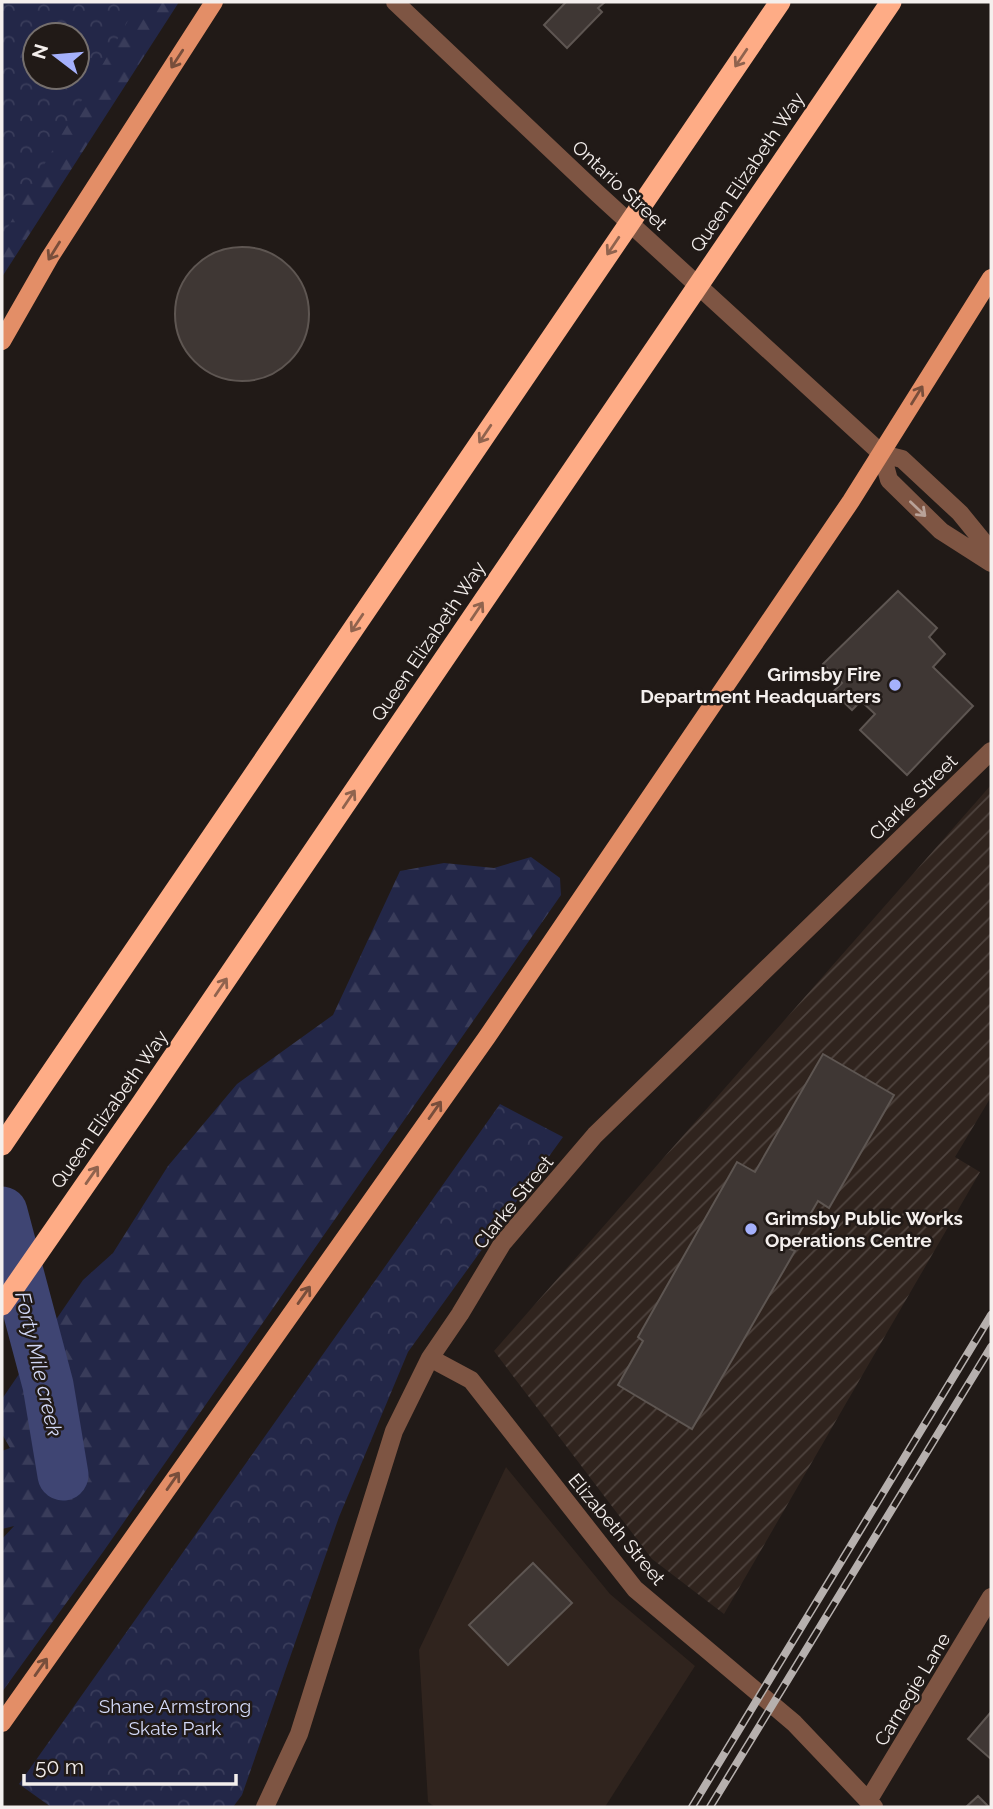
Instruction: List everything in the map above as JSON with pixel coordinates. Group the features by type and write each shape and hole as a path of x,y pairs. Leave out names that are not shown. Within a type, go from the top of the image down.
{"highway":[{"path":"6,1139 780,2"},
{"name":"Queen Elizabeth Way","path":"2,1305 891,2"}],"main road":[{"path":"2,341 50,257 214,2"},
{"path":"2,1723 487,1037 881,454 991,278"}],"street":[{"name":"Ontario Street","path":"395,2 598,194 881,454 889,480 941,531 991,563"},
{"name":"Ontario Street","path":"881,454 902,459 960,513 991,551"},
{"name":"Clarke Street","path":"265,1807 299,1734 394,1431 430,1358 502,1244 595,1135 991,751"},
{"name":"Elizabeth Street","path":"430,1358 471,1380 635,1589 794,1723 871,1804"},
{"name":"Carnegie Lane","path":"871,1804 991,1597"}],"shaded area":[{"path":"991,785 991,1097 955,1157 980,1172 724,1614 652,1559 494,1351"},
{"path":"506,1467 610,1594 695,1666 605,1807 435,1807 428,1802 419,1650"}],"green space":[{"path":"2,2 139,2 91,84 91,21 21,21 21,91 87,91 2,237"},
{"path":"61,2 179,2 2,277 2,55 21,68 21,91 91,91 91,21 70,21"},
{"path":"531,857 560,878 561,895 103,1552 2,1692 2,1539 14,1526 2,1529 2,1451 10,1448 2,1434 2,1399 83,1280 113,1253 168,1166 237,1084 333,1015 400,871 444,863 494,868"},
{"name":"Shane Armstrong Skate Park","path":"500,1104 563,1137 408,1352 339,1517 242,1795 233,1807 51,1807 19,1784"}],"building":[{"path":"566,2 605,2 598,8 602,12 567,48 544,25"},
{"path":"242,247 268,252 289,267 304,288 309,314 304,340 289,361 268,376 242,381 216,376 195,361 180,340 175,314 180,288 195,267 216,252"},
{"name":"Grimsby Fire Department Headquarters","path":"898,591 937,628 929,637 945,654 933,667 973,706 907,775 860,730 875,714 861,701 852,710 833,692 842,683 823,664"},
{"name":"Grimsby Public Works Operations Centre","path":"823,1054 894,1095 829,1208 818,1201 790,1249 795,1251 692,1429 618,1385 643,1341 638,1337 737,1162 755,1172"},
{"path":"533,1563 572,1603 508,1665 469,1625"},
{"path":"991,1712 991,1759 968,1739"},
{"path":"978,1796 989,1807 966,1807"}],"waterway":[{"name":"Forty Mile creek","path":"2,1212 48,1385 63,1475"}],"railway":[{"path":"692,1807 991,1315"},
{"path":"710,1807 991,1347"}],"place":[{"name":"Grimsby Fire Department Headquarters","path":"895,685"},
{"name":"Grimsby Public Works Operations Centre","path":"751,1229"}]}
